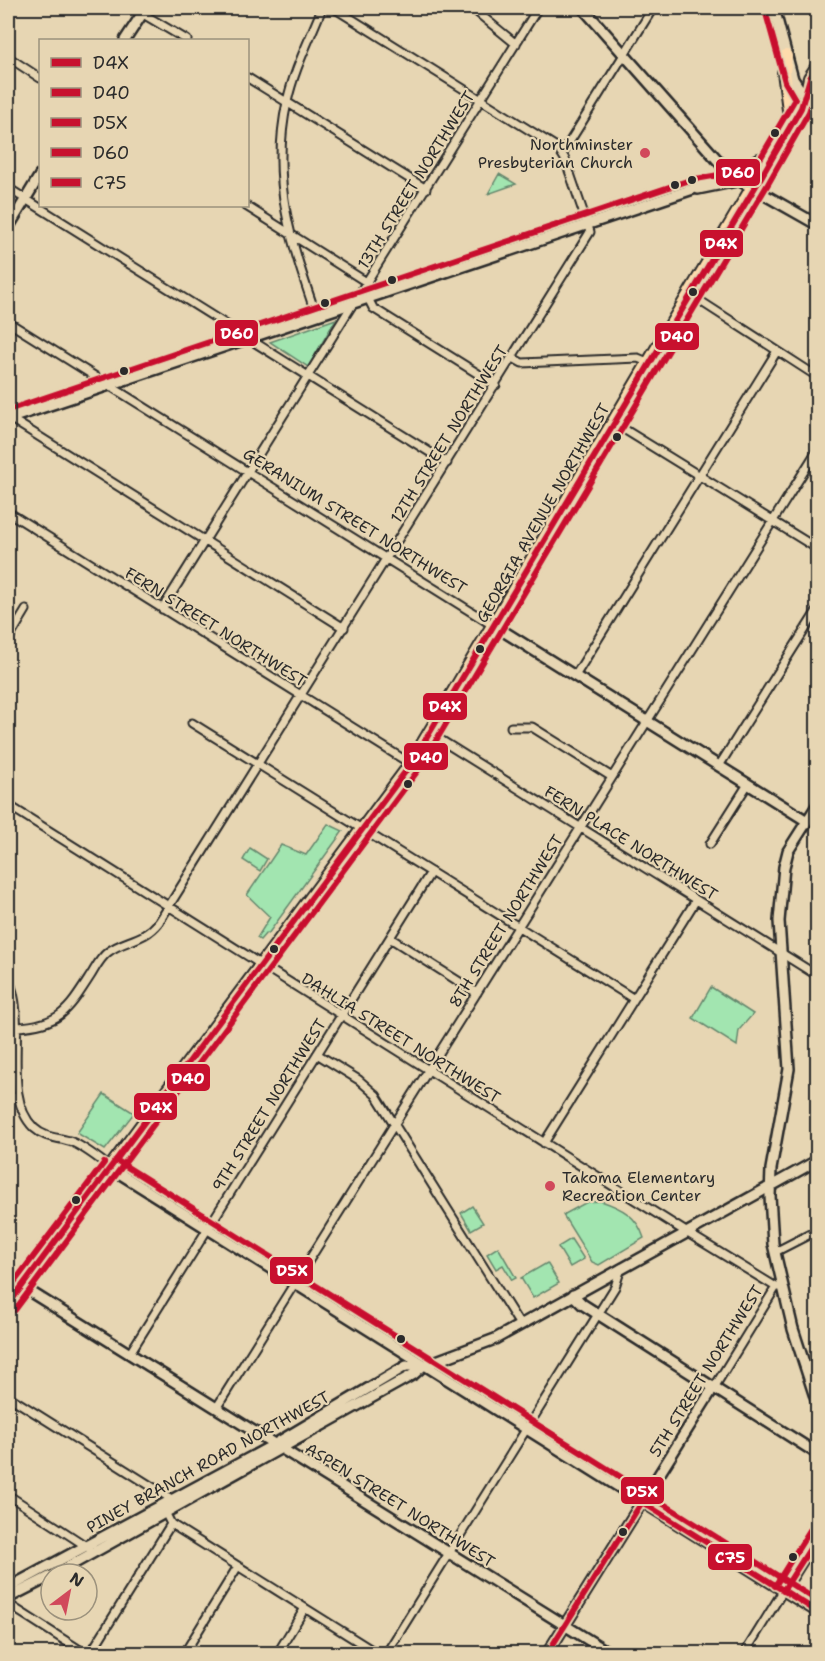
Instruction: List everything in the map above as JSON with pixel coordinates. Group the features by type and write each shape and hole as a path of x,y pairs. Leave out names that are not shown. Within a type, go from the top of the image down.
{"highway":[{"path":"786,56 784,72 791,125"},
{"path":"805,99 810,78 818,66"},
{"path":"805,99 818,86"},
{"name":"GEORGIA AVENUE NORTHWEST","path":"8,1305 16,1287 111,1168 363,830 431,734 805,99"}],"street":[{"path":"316,315 289,232 280,169 287,102 297,69 322,8"},
{"path":"334,8 555,146 562,154 588,224"},
{"path":"471,8 516,44"},
{"name":"13TH STREET NORTHWEST","path":"162,609 538,8"},
{"path":"583,8 721,164 730,172 818,225"},
{"path":"562,154 653,8"},
{"path":"774,8 793,79 818,117"},
{"path":"125,39 140,9 185,39"},
{"path":"8,57 39,77"},
{"path":"249,79 426,189"},
{"path":"8,418 693,189 764,157 781,142"},
{"path":"730,172 737,182"},
{"path":"8,228 39,177"},
{"path":"693,189 737,182 754,187"},
{"path":"8,188 447,463"},
{"path":"248,207 368,283 373,308 496,385"},
{"name":"12TH STREET NORTHWEST","path":"17,1028 44,1025 62,1015 104,956 115,948 147,934 168,907 589,235 588,224"},
{"path":"691,295 818,377"},
{"name":"GERANIUM STREET NORTHWEST","path":"8,322 807,821"},
{"path":"575,676 777,351"},
{"path":"513,358 522,363 638,358 650,363"},
{"path":"8,418 344,628"},
{"path":"614,423 818,549"},
{"name":"8TH STREET NORTHWEST","path":"217,1407 818,449"},
{"name":"FERN STREET NORTHWEST","path":"8,512 411,764"},
{"path":"719,766 818,609"},
{"path":"8,640 26,610"},
{"path":"192,723 634,999"},
{"path":"511,727 532,727 612,777"},
{"name":"FERN PLACE NORTHWEST","path":"431,734 818,976"},
{"path":"710,844 748,784"},
{"path":"818,804 784,863 779,915 789,1069 770,1187 772,1233 780,1287 818,1406"},
{"name":"DAHLIA STREET NORTHWEST","path":"8,806 686,1232 780,1287"},
{"name":"9TH STREET NORTHWEST","path":"130,1353 431,872"},
{"path":"544,1143 696,900"},
{"path":"390,938 477,993"},
{"path":"8,978 16,1002 17,1097 24,1116 38,1132 52,1139 72,1142 207,1230 818,1612"},
{"path":"317,1054 371,1090 395,1123 520,1325"},
{"path":"8,1099 17,1097"},
{"name":"PINEY BRANCH ROAD NORTHWEST","path":"8,1588 278,1447 414,1374 423,1366 480,1346 520,1325 818,1160"},
{"path":"775,1252 818,1230"},
{"path":"386,1653 617,1284 621,1268"},
{"name":"ASPEN STREET NORTHWEST","path":"16,1287 130,1353 611,1653"},
{"name":"5TH STREET NORTHWEST","path":"547,1653 712,1390 780,1287"},
{"path":"573,1295 598,1315 712,1390 818,1454"},
{"path":"8,1396 173,1500"},
{"name":"PINEY BRANCH ROAD NORTHWEST","path":"78,1562 166,1514 278,1447"},
{"path":"8,1495 88,1546 94,1554"},
{"path":"166,1514 171,1524 378,1653"},
{"path":"8,1604 88,1653 171,1524"},
{"path":"744,1653 818,1535"},
{"path":"184,1653 238,1566"},
{"name":"PINEY BRANCH ROAD NORTHWEST","path":"8,1598 39,1582"},
{"path":"277,1653 305,1608"}],"green space":[{"path":"499,174 516,184 488,194"},
{"path":"336,319 308,367 270,342"},
{"path":"328,824 343,831 268,934 266,933 260,940 257,938 270,917 247,895 281,845 306,855"},
{"path":"250,848 267,859 260,871 243,860"},
{"path":"711,987 753,1014 739,1030 737,1046 693,1018"},
{"path":"104,1094 134,1113 105,1150 77,1133"},
{"path":"601,1201 633,1218 644,1238 599,1265 592,1262 563,1215 587,1202"},
{"path":"472,1206 483,1223 471,1230 461,1213"},
{"path":"571,1239 584,1259 570,1267 558,1247"},
{"path":"498,1247 516,1278 512,1280 503,1265 496,1269 487,1254"},
{"path":"547,1263 559,1283 533,1298 521,1278"}],"transit line":[{"name":"D60","path":"8,410 690,180 736,172 750,176 795,99 785,82 765,10"},
{"name":"D4X","path":"8,1305 411,764 760,179 801,108 810,78 818,67"},
{"name":"D40","path":"15,1310 419,769 768,184 809,112 818,84"},
{"name":"D5X","path":"116,1160 818,1601"},
{"name":"D5X","path":"12,1285 104,1163"},
{"name":"C75","path":"642,1502 818,1612"},
{"name":"C75","path":"547,1654 642,1502"},
{"name":"D5X","path":"775,1586 810,1530"},
{"name":"C75","path":"783,1591 818,1536"}],"place":[{"name":"Northminster Presbyterian Church","path":"645,153"},
{"name":"Takoma Elementary Recreation Center","path":"550,1186"}]}
